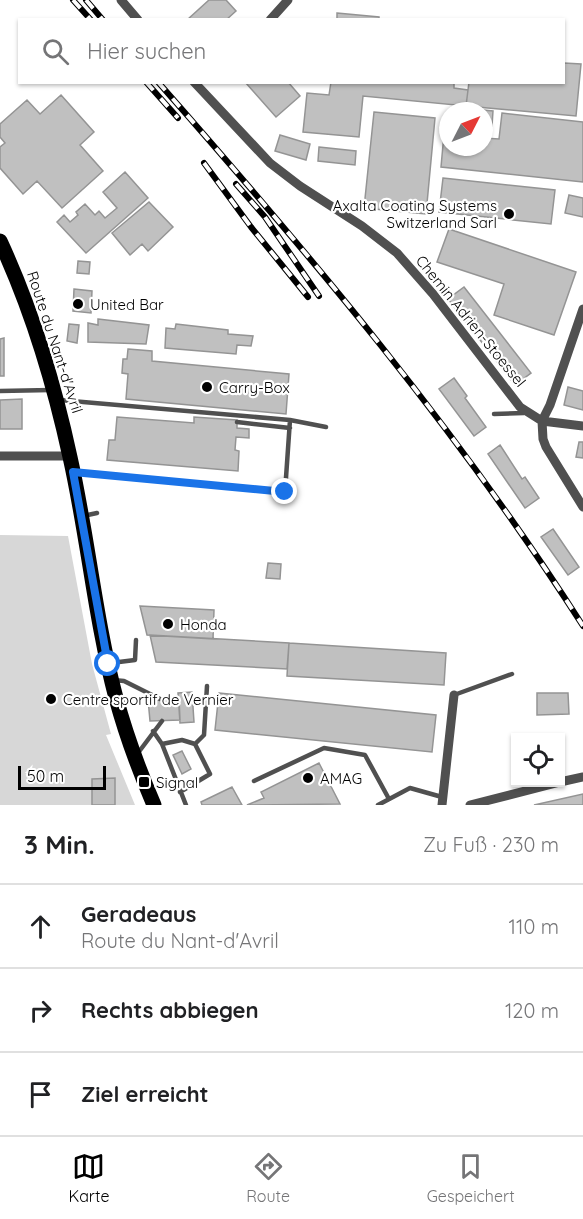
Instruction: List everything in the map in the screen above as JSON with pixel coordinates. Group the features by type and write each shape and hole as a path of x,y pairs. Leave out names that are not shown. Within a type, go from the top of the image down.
{"main road":[{"name":"Route du Nant-d'Avril","path":"0,241 20,287 56,395 70,456 108,664 135,757 154,805"}],"street":[{"path":"121,0 136,18"},
{"path":"272,18 288,0"},
{"name":"Chemin Adrien-Stoessel","path":"197,84 270,164 362,226 397,253 427,287 520,407 542,421"},
{"path":"583,309 550,405 542,421 546,447 583,507"},
{"path":"542,421 583,426"},
{"path":"0,456 70,456"},
{"path":"442,801 454,695"},
{"path":"565,781 583,777"},
{"path":"470,805 540,787"}],"lane":[{"path":"0,390 290,420 326,427"},
{"path":"494,414 527,412"},
{"path":"73,472 285,492 290,420"},
{"path":"237,422 290,428"},
{"path":"81,516 97,513"},
{"path":"108,664 135,660 136,640"},
{"path":"454,695 512,674"},
{"path":"112,680 124,681 160,699"},
{"path":"195,744 204,735 207,686"},
{"path":"135,757 162,721"},
{"path":"153,731 162,744 186,805"},
{"path":"162,744 182,740 195,744 210,774 180,792"},
{"path":"254,781 324,748 365,755 389,799"},
{"path":"378,805 410,788 442,801"}],"shaded area":[{"name":"Centre sportif de Vernier","path":"0,535 68,536 92,664 111,734 106,735 135,805 0,805"}],"building":[{"path":"209,0 226,0 236,11 228,18 189,18"},
{"path":"337,13 379,17 379,18 337,18"},
{"path":"565,63 581,64 576,116 493,108 493,102 466,102 469,84 565,84"},
{"path":"247,84 290,84 300,96 276,117"},
{"path":"331,84 454,84 454,88 468,90 466,102 439,103 363,96 359,137 303,132 307,93 329,95"},
{"path":"61,95 94,132 80,145 103,171 62,208 37,181 23,194 0,168 0,147 5,143 0,137 0,124 27,100 40,114"},
{"path":"374,112 435,118 426,214 364,208"},
{"path":"502,113 583,122 583,182 441,167 442,156 493,156 493,139 499,139"},
{"path":"280,135 310,144 306,160 275,151"},
{"path":"319,147 356,151 355,165 318,161"},
{"path":"125,172 148,198 86,253 57,222 64,215 70,222 85,204 95,215 99,211 105,218 117,208 103,192"},
{"path":"443,178 555,190 551,224 439,212"},
{"path":"569,195 583,198 583,217 565,213"},
{"path":"149,202 173,227 148,251 142,244 130,255 112,233"},
{"path":"449,229 576,272 554,335 494,315 504,284 437,262"},
{"path":"78,261 90,262 89,274 77,273"},
{"path":"464,287 531,373 515,385 448,299"},
{"path":"74,289 92,291 91,313 73,311"},
{"path":"98,319 149,325 146,344 88,342 88,323 98,325"},
{"path":"69,324 79,325 77,343 67,341"},
{"path":"176,324 228,330 228,334 253,336 251,346 237,345 236,354 165,348 166,328 175,329"},
{"path":"4,338 4,376 0,376 0,339"},
{"name":"Carry-Box","path":"128,349 152,351 152,361 289,374 286,414 126,399 128,374 122,373 123,359 127,359"},
{"path":"454,378 486,427 474,436 439,389"},
{"path":"568,387 583,391 583,410 564,405"},
{"path":"22,399 22,429 0,429 0,400"},
{"path":"117,417 194,423 194,417 237,420 237,428 249,429 249,438 236,437 235,450 239,451 238,471 107,460 109,440 115,440"},
{"path":"579,442 583,442 583,458 576,457"},
{"path":"500,445 522,479 525,477 539,498 525,508 488,454"},
{"path":"553,529 579,567 568,575 541,537"},
{"path":"268,563 281,564 280,579 266,578"},
{"path":"140,606 214,610 213,639 147,635"},
{"path":"150,635 289,643 287,669 156,662"},
{"path":"289,643 446,653 444,685 287,676"},
{"path":"192,692 194,722 180,723 178,693"},
{"path":"219,693 436,715 432,752 215,730"},
{"path":"537,693 568,693 569,714 537,715"},
{"path":"179,698 180,720 150,721 148,699"},
{"path":"182,751 191,769 182,774 173,755"},
{"name":"AMAG","path":"319,763 340,804 247,805 264,798 261,792"},
{"path":"115,778 115,805 92,805 92,779"},
{"path":"232,787 242,805 202,805 201,802"},
{"path":"583,794 583,805 534,805"}],"railway":[{"path":"73,0 89,18"},
{"path":"86,0 101,18"},
{"path":"148,84 178,118"},
{"path":"160,84 327,279 381,346 485,483 583,626"},
{"path":"204,163 251,227 308,297"},
{"path":"236,184 265,217 319,296"}],"place":[{"name":"Axalta Coating Systems Switzerland Sarl","path":"509,214"},
{"name":"United Bar","path":"78,304"},
{"name":"Carry-Box","path":"207,387"},
{"name":"Honda","path":"168,624"},
{"name":"Centre sportif de Vernier","path":"51,699"},
{"name":"AMAG","path":"308,778"},
{"name":"Signal","path":"144,782"}],"route":[{"path":"108,664 73,472 285,492"}]}
